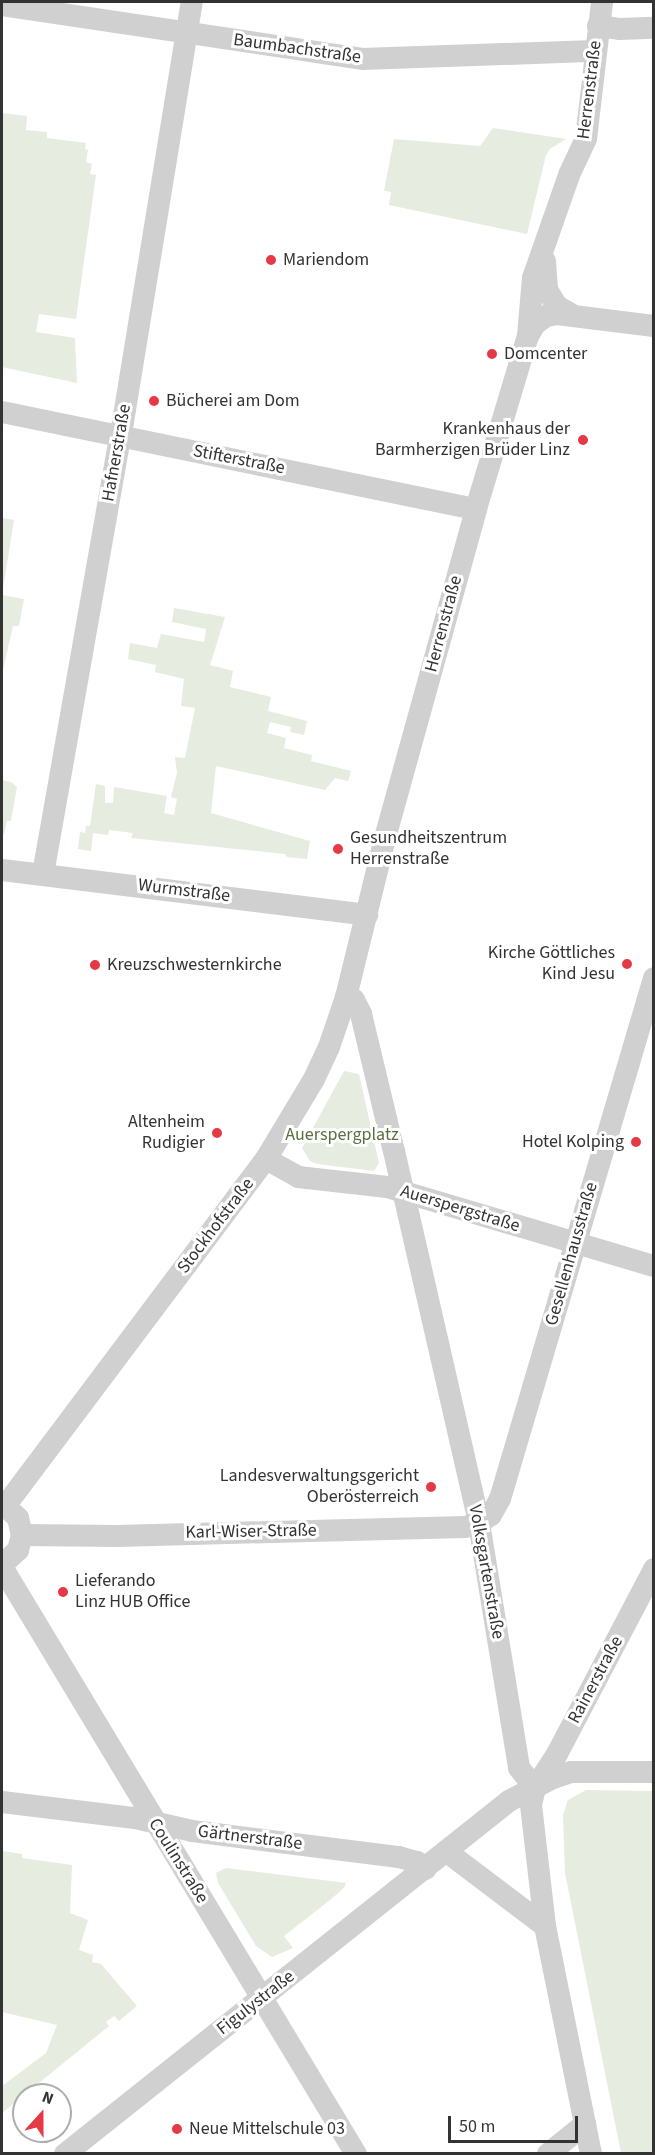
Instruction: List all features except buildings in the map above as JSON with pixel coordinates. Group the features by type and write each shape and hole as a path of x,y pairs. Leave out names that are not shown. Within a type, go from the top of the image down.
{"street":[{"name":"Hafnerstraße","path":"43,874 120,436 192,2"},
{"name":"Herrenstraße","path":"528,336 530,291 569,176 586,139 602,2"},
{"name":"Baumbachstraße","path":"2,5 386,60 595,51"},
{"path":"598,26 619,29 654,28"},
{"name":"Herrenstraße","path":"546,244 547,290 558,306 572,314"},
{"name":"Herrenstraße","path":"366,915 476,508 528,336 535,324 546,316 572,314"},
{"path":"572,314 654,326"},
{"name":"Stifterstraße","path":"2,412 476,508"},
{"name":"Wurmstraße","path":"2,870 366,915"},
{"name":"Stockhofstraße","path":"4,1504 266,1159 314,1079 329,1047 346,997 366,915"},
{"name":"Gesellenhausstraße","path":"485,1519 500,1499 654,978"},
{"name":"Volksgartenstraße","path":"346,997 354,1000 361,1014 485,1519 519,1768 535,1788"},
{"name":"Auerspergstraße","path":"266,1159 298,1177 387,1187 654,1266"},
{"path":"2,1566 18,1550 22,1535 18,1518 4,1504"},
{"name":"Karl-Wiser-Straße","path":"22,1535 117,1536 465,1527 485,1519"},
{"name":"Coulinstraße","path":"2,1566 356,2154"},
{"name":"Rainerstraße","path":"535,1788 557,1754 654,1569"},
{"path":"545,1926 447,1852 509,1802 571,1772 654,1772"},
{"path":"535,1788 531,1821 545,1926 591,2154"},
{"name":"Gärtnerstraße","path":"2,1802 155,1823 192,1831 399,1857 417,1862 426,1869"},
{"name":"Figulystraße","path":"65,2154 447,1852"},
{"path":"548,2154 585,2124"}],"green space":[{"path":"2,113 27,116 26,130 47,132 47,138 86,143 85,149 88,150 86,162 92,164 90,174 96,175 76,319 39,314 36,332 75,338 77,383 2,367"},
{"path":"493,128 566,139 550,149 546,155 527,234 389,205 391,192 384,191 394,139 480,146"},
{"path":"2,518 14,520 2,595"},
{"path":"2,595 24,599 19,626 13,626 3,670 2,670"},
{"path":"174,608 225,617 210,665 233,671 230,687 271,697 268,711 307,721 304,735 290,732 291,727 270,722 267,733 286,738 284,748 312,755 311,761 351,771 348,781 335,778 325,790 216,766 211,813 310,841 307,859 287,857 285,854 131,838 133,833 109,830 108,835 93,833 91,851 78,849 80,832 85,833 86,826 90,826 96,784 105,786 105,803 113,803 114,787 167,796 164,813 174,815 177,799 171,797 177,773 175,757 185,758 195,708 181,706 184,679 155,672 156,665 128,659 130,643 157,648 161,634 204,642 206,629 172,622"},
{"path":"2,780 11,782 17,787 11,821 7,821 4,834 2,834"},
{"name":"Auerspergplatz","path":"344,1071 359,1074 379,1163 374,1171 317,1164 310,1161 302,1148"},
{"path":"586,1790 653,1791 653,2153 621,2153 565,1873 563,1815 568,1800"},
{"path":"2,1851 22,1854 22,1858 72,1865 70,1913 88,1920 79,1950 93,1955 92,1962 101,1964 137,2006 119,2021 114,2016 106,2022 109,2026 39,2083 12,2083 12,2105 2,2113 2,2086 46,2053 57,2025 2,2012"},
{"path":"226,1868 346,1883 344,1888 330,1900 284,1936 293,1948 272,1957 256,1946 218,1883 216,1873"}],"place":[{"name":"Mariendom","path":"271,260"},
{"name":"Domcenter","path":"492,354"},
{"name":"Bücherei am Dom","path":"154,401"},
{"name":"Krankenhaus der Barmherzigen Brüder Linz","path":"583,440"},
{"name":"Gesundheitszentrum Herrenstraße","path":"338,849"},
{"name":"Kirche Göttliches Kind Jesu","path":"627,964"},
{"name":"Kreuzschwesternkirche","path":"95,965"},
{"name":"Altenheim Rudigier","path":"217,1133"},
{"name":"Hotel Kolping","path":"636,1142"},
{"name":"Landesverwaltungsgericht Oberösterreich","path":"431,1487"},
{"name":"Lieferando Linz HUB Office","path":"63,1592"},
{"name":"Neue Mittelschule 03","path":"177,2129"}]}
